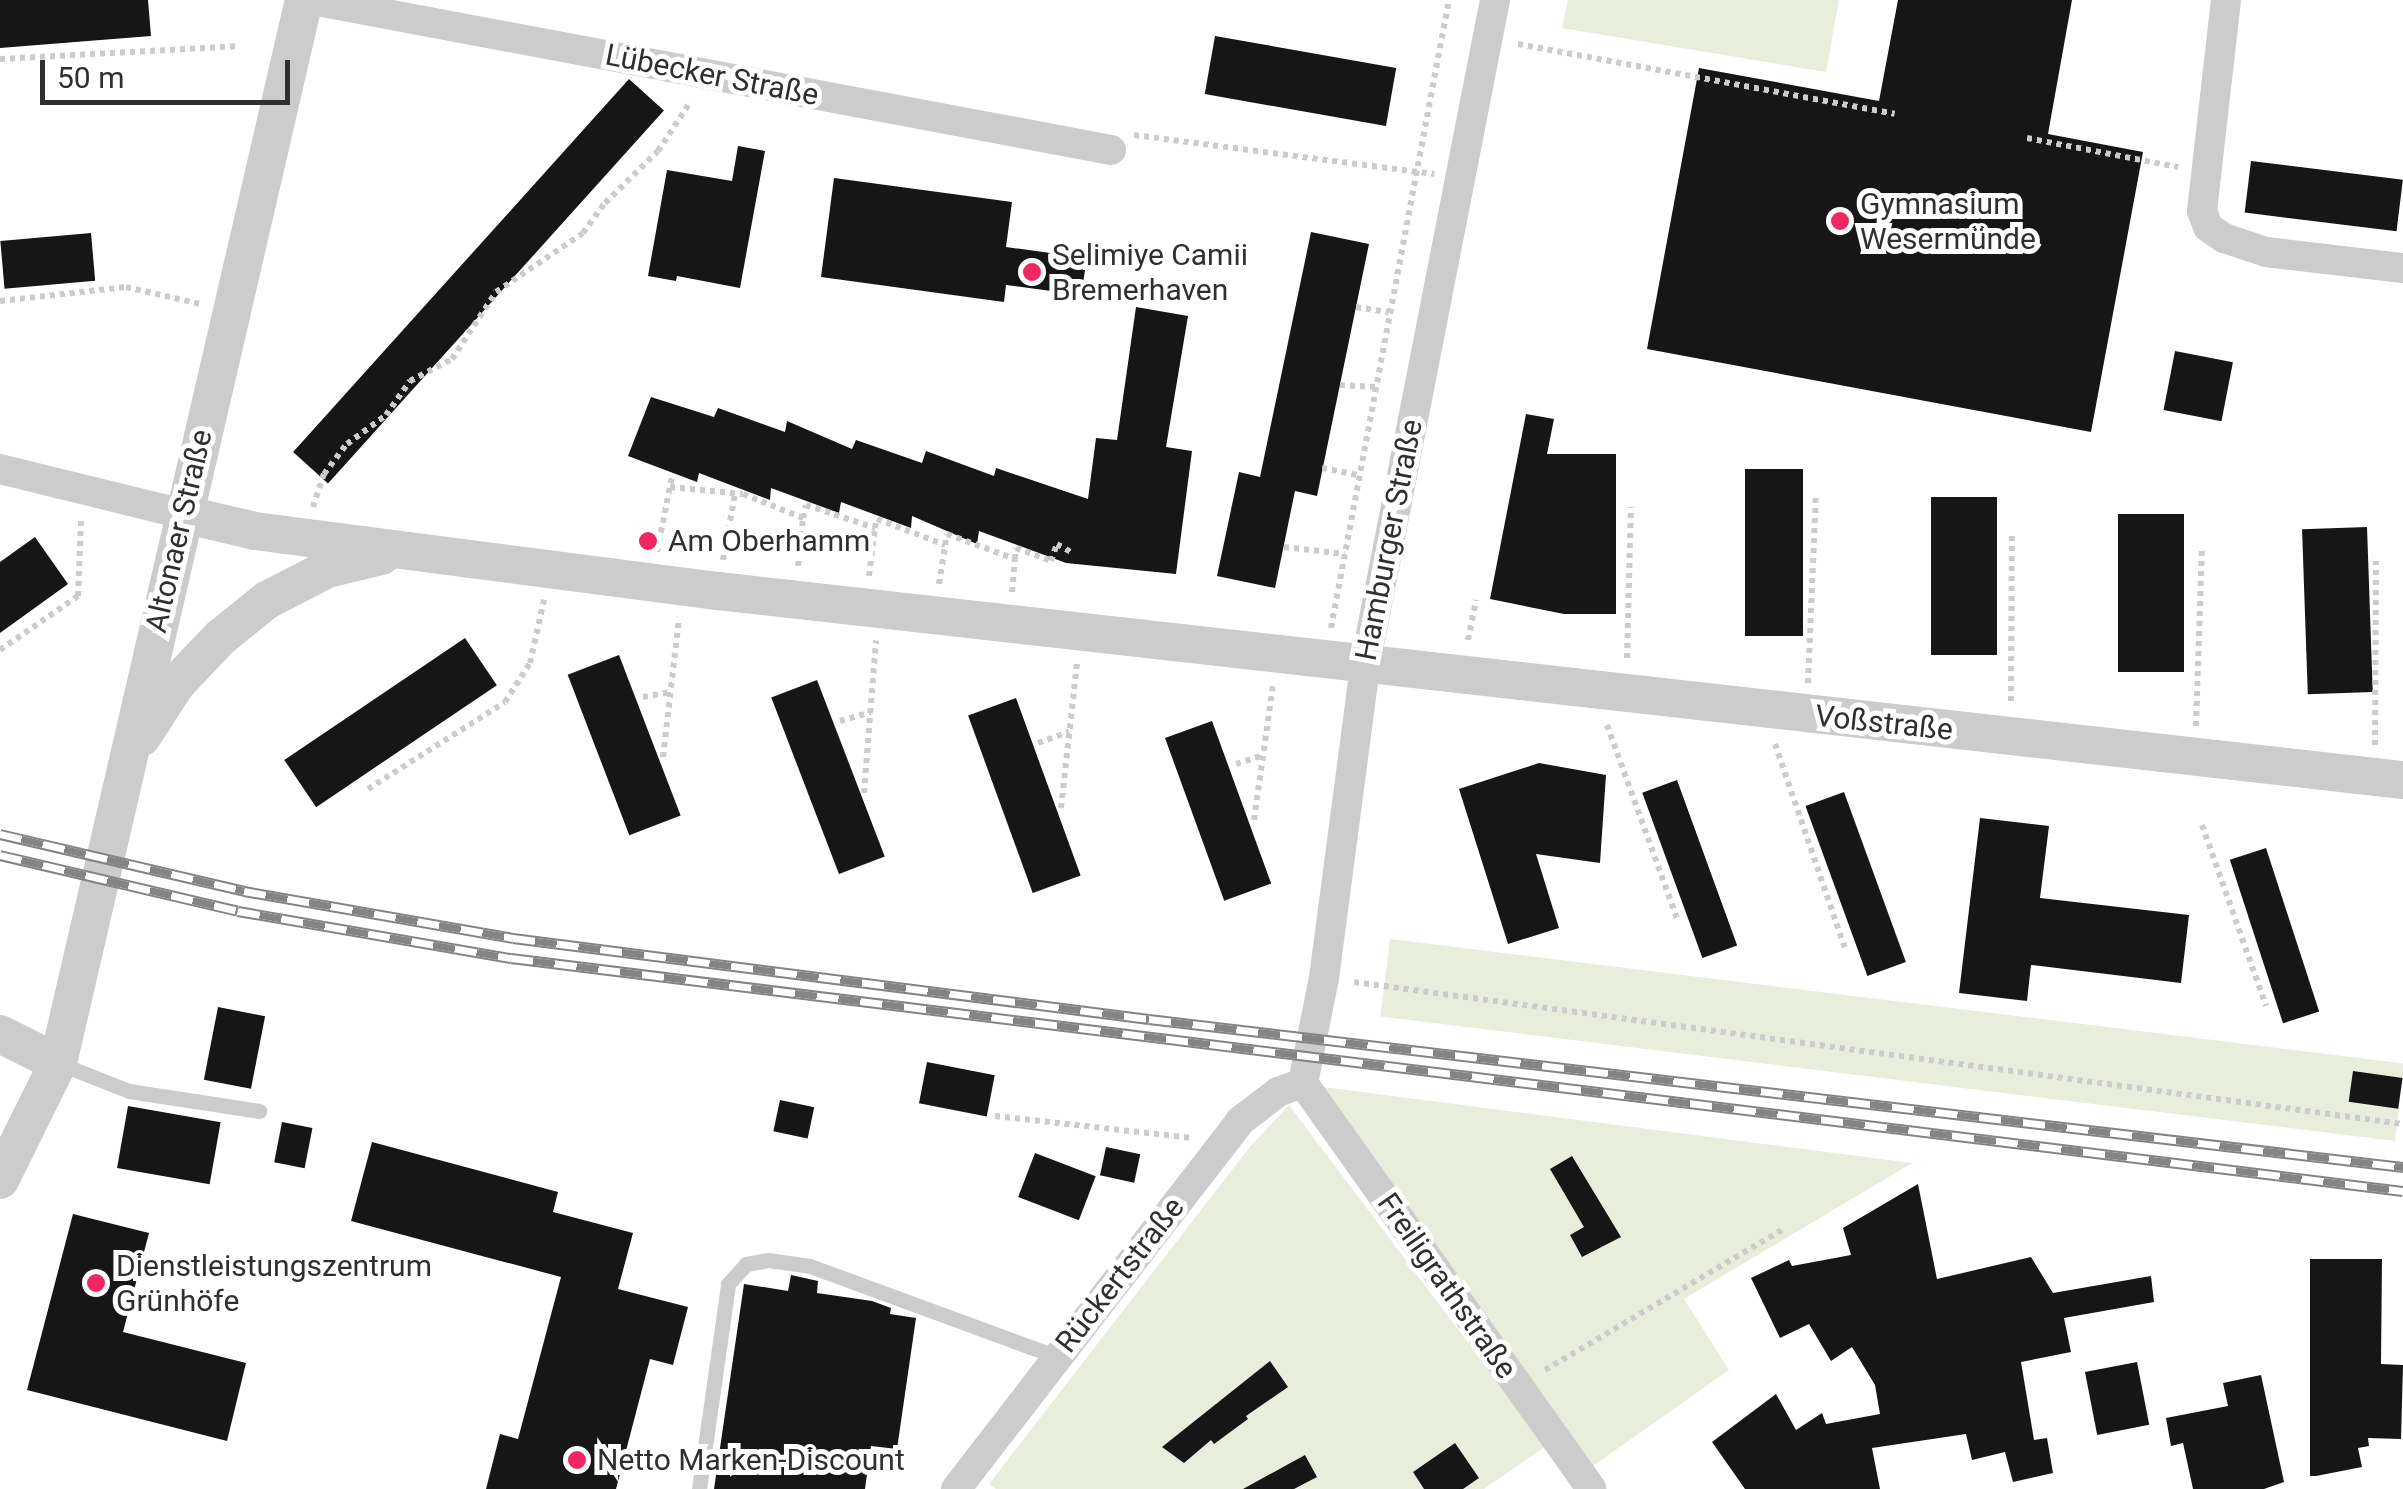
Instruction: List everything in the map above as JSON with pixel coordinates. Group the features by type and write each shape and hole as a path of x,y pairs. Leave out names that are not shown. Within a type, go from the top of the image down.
{"street":[{"name":"Altonaer Straße","path":"0,1180 58,1063 304,0"},
{"name":"Lübecker Straße","path":"312,0 1112,150"},
{"name":"Hamburger Straße","path":"1311,1094 1364,665 1494,0"},
{"path":"2226,0 2202,211 2208,227 2224,238 2266,252 2403,268"},
{"path":"0,470 183,514 304,537 684,587 1364,665"},
{"path":"127,760 177,683 221,637 266,600 327,569 406,550"},
{"name":"Voßstraße","path":"1364,665 2389,778"},
{"path":"0,1034 58,1063"},
{"name":"Rückertstraße","path":"956,1489 1240,1122 1278,1092 1311,1094"},
{"name":"Freiligrathstraße","path":"1311,1094 1592,1489"}],"lane":[{"path":"58,1063 129,1090 259,1111"},
{"path":"699,1489 728,1284 746,1264 768,1260 810,1266 1056,1356"}],"path":[{"path":"1324,660 1449,0"},
{"path":"1488,37 1895,114"},
{"path":"0,59 236,46"},
{"path":"304,537 324,474 347,444 386,415 410,381 452,359 496,292 583,233 605,202 658,151 714,75"},
{"path":"1112,150 1136,134 1460,178"},
{"path":"2027,138 2207,172"},
{"path":"0,301 126,287 230,310"},
{"path":"1356,307 1390,312"},
{"path":"1340,385 1376,387"},
{"path":"1322,468 1359,474"},
{"path":"663,756 684,587 670,487 672,476"},
{"path":"670,487 735,493 803,518"},
{"path":"0,650 78,596 82,490"},
{"path":"684,587 735,493"},
{"path":"1806,714 1816,495"},
{"path":"794,599 806,505 875,528"},
{"path":"1630,507 1610,692 1678,921"},
{"path":"864,793 877,520 945,545 948,534 1015,559 1016,548 1050,561 1057,544 1071,552"},
{"path":"2010,737 2012,536"},
{"path":"1284,546 1344,554"},
{"path":"2195,757 2202,548"},
{"path":"2376,561 2389,778"},
{"path":"368,789 505,702 530,663 552,570"},
{"path":"1061,808 1080,632"},
{"path":"1254,820 1278,654"},
{"path":"643,696 670,692"},
{"path":"1763,709 1845,948"},
{"path":"840,721 870,712"},
{"path":"1038,743 1069,732"},
{"path":"1236,764 1263,755"},
{"path":"2202,826 2266,1006"},
{"path":"1324,978 2403,1124"},
{"path":"995,1116 1186,1136 1220,1147"},
{"path":"1518,1386 1782,1230"}],"green space":[{"path":"1568,0 1839,0 1826,72 1562,28"},
{"path":"1390,939 2403,1063 2395,1141 1380,1016"},
{"path":"1323,1087 1912,1163 1684,1299 1729,1370 1590,1468"},
{"path":"1289,1105 1546,1446 1484,1489 996,1489 989,1484 1249,1148"}],"building":[{"path":"0,0 148,0 151,36 0,48"},
{"path":"1898,0 2072,0 2048,134 2143,152 2091,432 1647,349 1699,68 1879,101"},
{"path":"1215,36 1396,68 1386,126 1205,94"},
{"path":"629,79 664,110 328,484 293,452"},
{"path":"738,146 765,151 740,288 677,276 676,281 648,276 667,170 732,181"},
{"path":"2251,161 2403,180 2397,231 2245,213"},
{"path":"834,178 1012,202 1006,247 1087,258 1081,295 1006,285 1004,302 821,277"},
{"path":"1311,232 1369,244 1317,496 1295,491 1275,588 1217,576 1239,472 1260,477"},
{"path":"91,233 95,281 5,289 0,241"},
{"path":"1136,307 1188,316 1166,447 1192,451 1176,574 1066,563 979,531 977,544 912,516 911,528 841,502 839,513 771,488 770,500 699,473 697,482 628,456 651,397 714,417 718,408 785,432 787,421 852,449 856,440 922,463 926,451 994,476 996,468 1088,499 1096,438 1117,440"},
{"path":"2175,351 2233,362 2221,421 2164,410"},
{"path":"1526,414 1554,419 1547,454 1616,454 1616,614 1564,614 1490,599"},
{"path":"1745,469 1803,469 1803,636 1745,636"},
{"path":"1931,497 1997,497 1997,655 1931,655"},
{"path":"2118,514 2184,514 2184,672 2118,672"},
{"path":"2367,527 2373,692 2308,694 2302,529"},
{"path":"35,537 68,584 0,633 0,562"},
{"path":"465,638 497,685 316,807 284,760"},
{"path":"619,655 681,816 629,835 568,675"},
{"path":"817,680 885,856 839,874 771,698"},
{"path":"1016,698 1081,876 1033,893 968,715"},
{"path":"1212,721 1271,884 1224,901 1165,738"},
{"path":"1539,763 1606,775 1600,863 1536,854 1559,928 1508,944 1459,789"},
{"path":"1677,780 1737,945 1702,958 1642,793"},
{"path":"1844,792 1906,962 1867,976 1805,806"},
{"path":"1980,818 2049,826 2040,898 2189,915 2181,983 2031,965 2027,1001 1959,993"},
{"path":"2266,848 2319,1012 2283,1023 2230,860"},
{"path":"218,1007 265,1016 251,1089 204,1080"},
{"path":"927,1062 995,1075 987,1116 919,1103"},
{"path":"2353,1071 2403,1078 2398,1109 2349,1102"},
{"path":"780,1100 814,1107 808,1139 773,1131"},
{"path":"128,1106 221,1122 210,1184 117,1168"},
{"path":"282,1122 312,1128 305,1168 274,1162"},
{"path":"372,1142 558,1192 553,1212 633,1233 618,1289 688,1307 673,1365 650,1359 616,1489 486,1489 500,1434 518,1439 561,1277 351,1221"},
{"path":"1106,1147 1140,1154 1134,1183 1100,1175"},
{"path":"1035,1153 1096,1176 1079,1220 1018,1197"},
{"path":"1572,1156 1621,1237 1582,1257 1570,1235 1584,1227 1550,1169"},
{"path":"1918,1184 1937,1279 2031,1257 2053,1293 2151,1276 2154,1302 2064,1318 2071,1352 2021,1362 2034,1440 2047,1438 2053,1473 2013,1482 2005,1452 1972,1460 1966,1434 1872,1448 1880,1489 1745,1489 1712,1442 1776,1394 1796,1430 1822,1413 1826,1424 1880,1414 1875,1385 1852,1347 1831,1361 1809,1324 1780,1338 1751,1278 1789,1260 1792,1266 1851,1255 1843,1228"},
{"name":"Dienstleistungszentrum Grünhöfe","path":"73,1214 149,1233 123,1332 246,1363 227,1441 27,1390"},
{"path":"2310,1259 2382,1259 2381,1364 2403,1365 2401,1439 2368,1438 2369,1446 2358,1448 2362,1467 2316,1476 2310,1476"},
{"path":"791,1275 818,1281 817,1293 872,1301 891,1308 890,1314 916,1318 897,1449 871,1446 865,1489 714,1489 744,1284 788,1291"},
{"path":"1270,1361 1288,1387 1246,1416 1248,1419 1214,1444 1211,1440 1184,1463 1162,1447"},
{"path":"2137,1362 2149,1425 2097,1435 2085,1372"},
{"path":"2261,1375 2284,1482 2264,1489 2193,1489 2183,1443 2171,1446 2166,1418 2228,1406 2223,1383"},
{"path":"1455,1443 1479,1478 1463,1489 1424,1489 1413,1472"},
{"path":"1305,1455 1317,1477 1294,1489 1243,1489"}],"railway":[{"path":"0,834 244,891 513,938 1149,1019 2403,1167"},
{"path":"0,855 238,911 511,958 2403,1191"}],"place":[{"name":"Gymnasium Wesermünde","path":"1840,221"},
{"name":"Selimiye Camii Bremerhaven","path":"1032,272"},
{"name":"Am Oberhamm","path":"648,541"},
{"name":"Dienstleistungszentrum Grünhöfe","path":"96,1283"},
{"name":"Netto Marken-Discount","path":"577,1460"}]}
